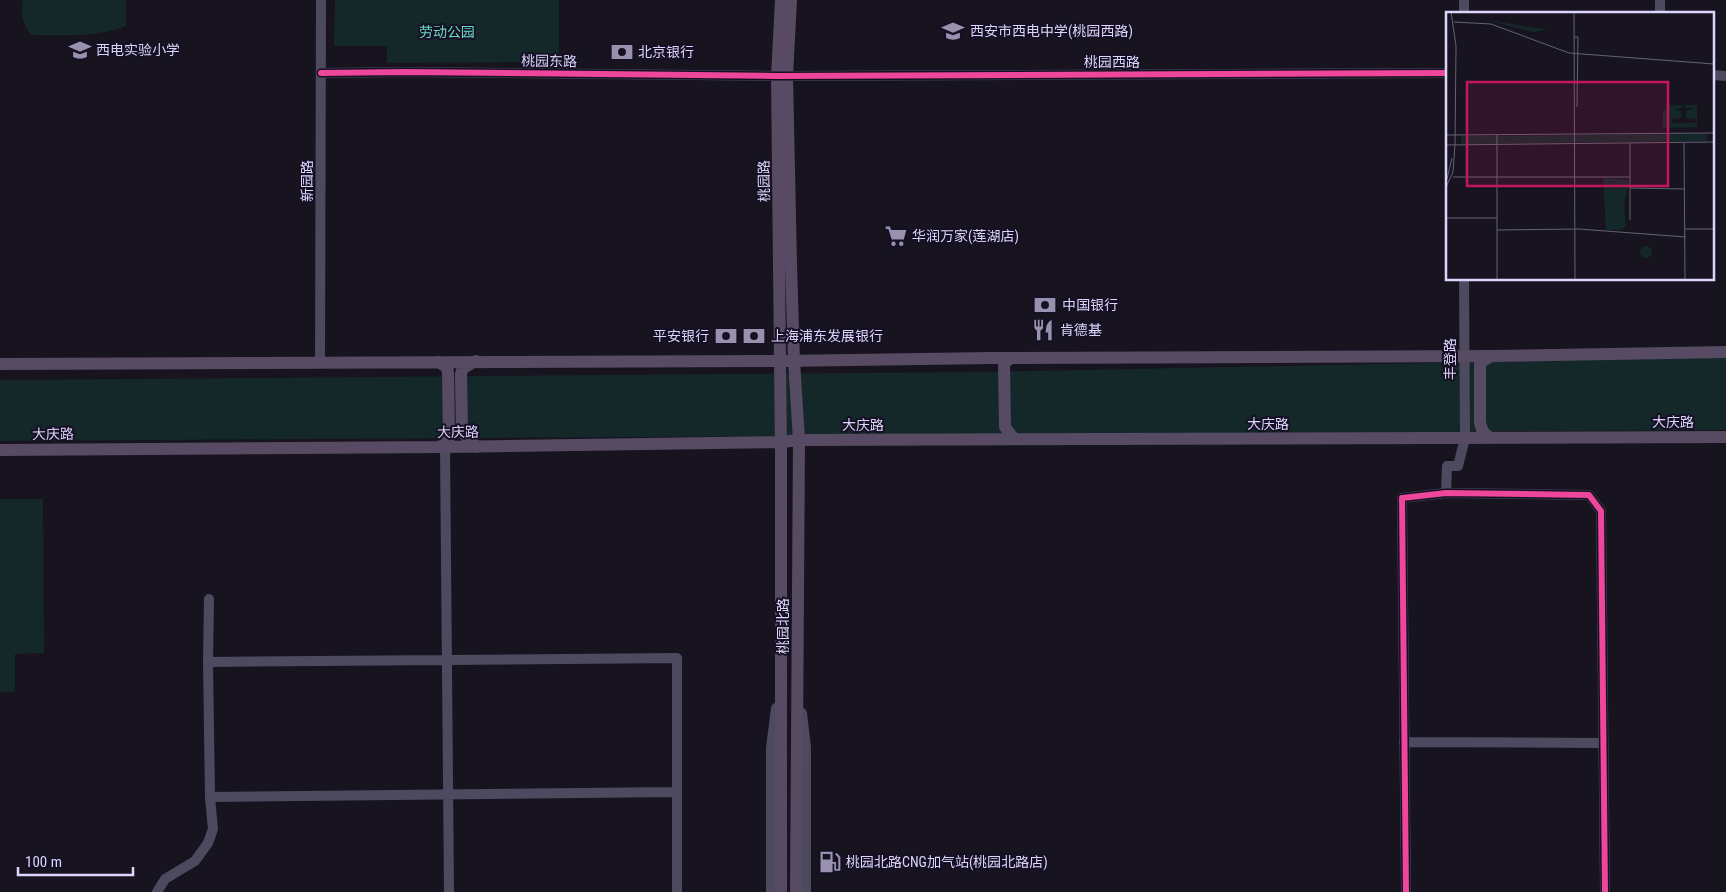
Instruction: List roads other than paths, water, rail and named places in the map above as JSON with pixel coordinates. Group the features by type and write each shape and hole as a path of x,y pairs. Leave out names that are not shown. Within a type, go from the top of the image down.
{"main road":[{"name":"桃园路","path":"780,361 781,0"},
{"name":"桃园路","path":"791,0 782,76 794,361"},
{"path":"0,364 794,361 994,358 1491,356 1726,352"},
{"path":"1465,355 1475,364 1476,425 1473,434 1467,438"},
{"path":"1490,438 1484,432 1480,422 1480,363 1491,356"},
{"path":"994,358 1000,364 1001,418 1000,434 994,439"},
{"path":"1011,358 1004,363 1005,426 1014,439"},
{"path":"476,361 463,368 461,374 462,429 464,434 477,447"},
{"name":"桃园北路","path":"777,890 781,672 780,361"},
{"name":"桃园北路","path":"794,361 799,440 799,889"},
{"path":"438,362 447,367 448,373 449,438 442,447"},
{"name":"大庆路","path":"0,450 477,447 781,442 799,440 1726,437"}],"street":[{"name":"新园路","path":"320,362 321,0"},
{"name":"桃园东路","path":"321,73 406,72 782,76"},
{"name":"桃园西路","path":"782,76 1446,74"},
{"name":"丰登路","path":"1464,280 1465,355"},
{"path":"1446,493 1447,466 1458,466 1467,438"},
{"path":"442,447 447,660 449,892"},
{"path":"1406,892 1402,498 1446,493 1589,496 1600,511 1605,892"},
{"path":"157,892 164,880 195,861 208,843 213,829 210,797 209,599"},
{"path":"208,662 677,658 677,892"},
{"path":"1404,742 1603,743"},
{"path":"210,797 677,792"}],"place":[{"name":"西安市西电中学(桃园西路)","path":"953,31"},
{"name":"西电实验小学","path":"80,50"},
{"name":"北京银行","path":"622,52"},
{"name":"华润万家(莲湖店)","path":"896,236"},
{"name":"中国银行","path":"1045,305"},
{"name":"肯德基","path":"1043,330"},
{"name":"平安银行","path":"726,336"},
{"name":"上海浦东发展银行","path":"754,336"},
{"name":"桃园北路CNG加气站(桃园北路店)","path":"830,862"}],"park label":[{"name":"劳动公园","path":"447,32"}]}
